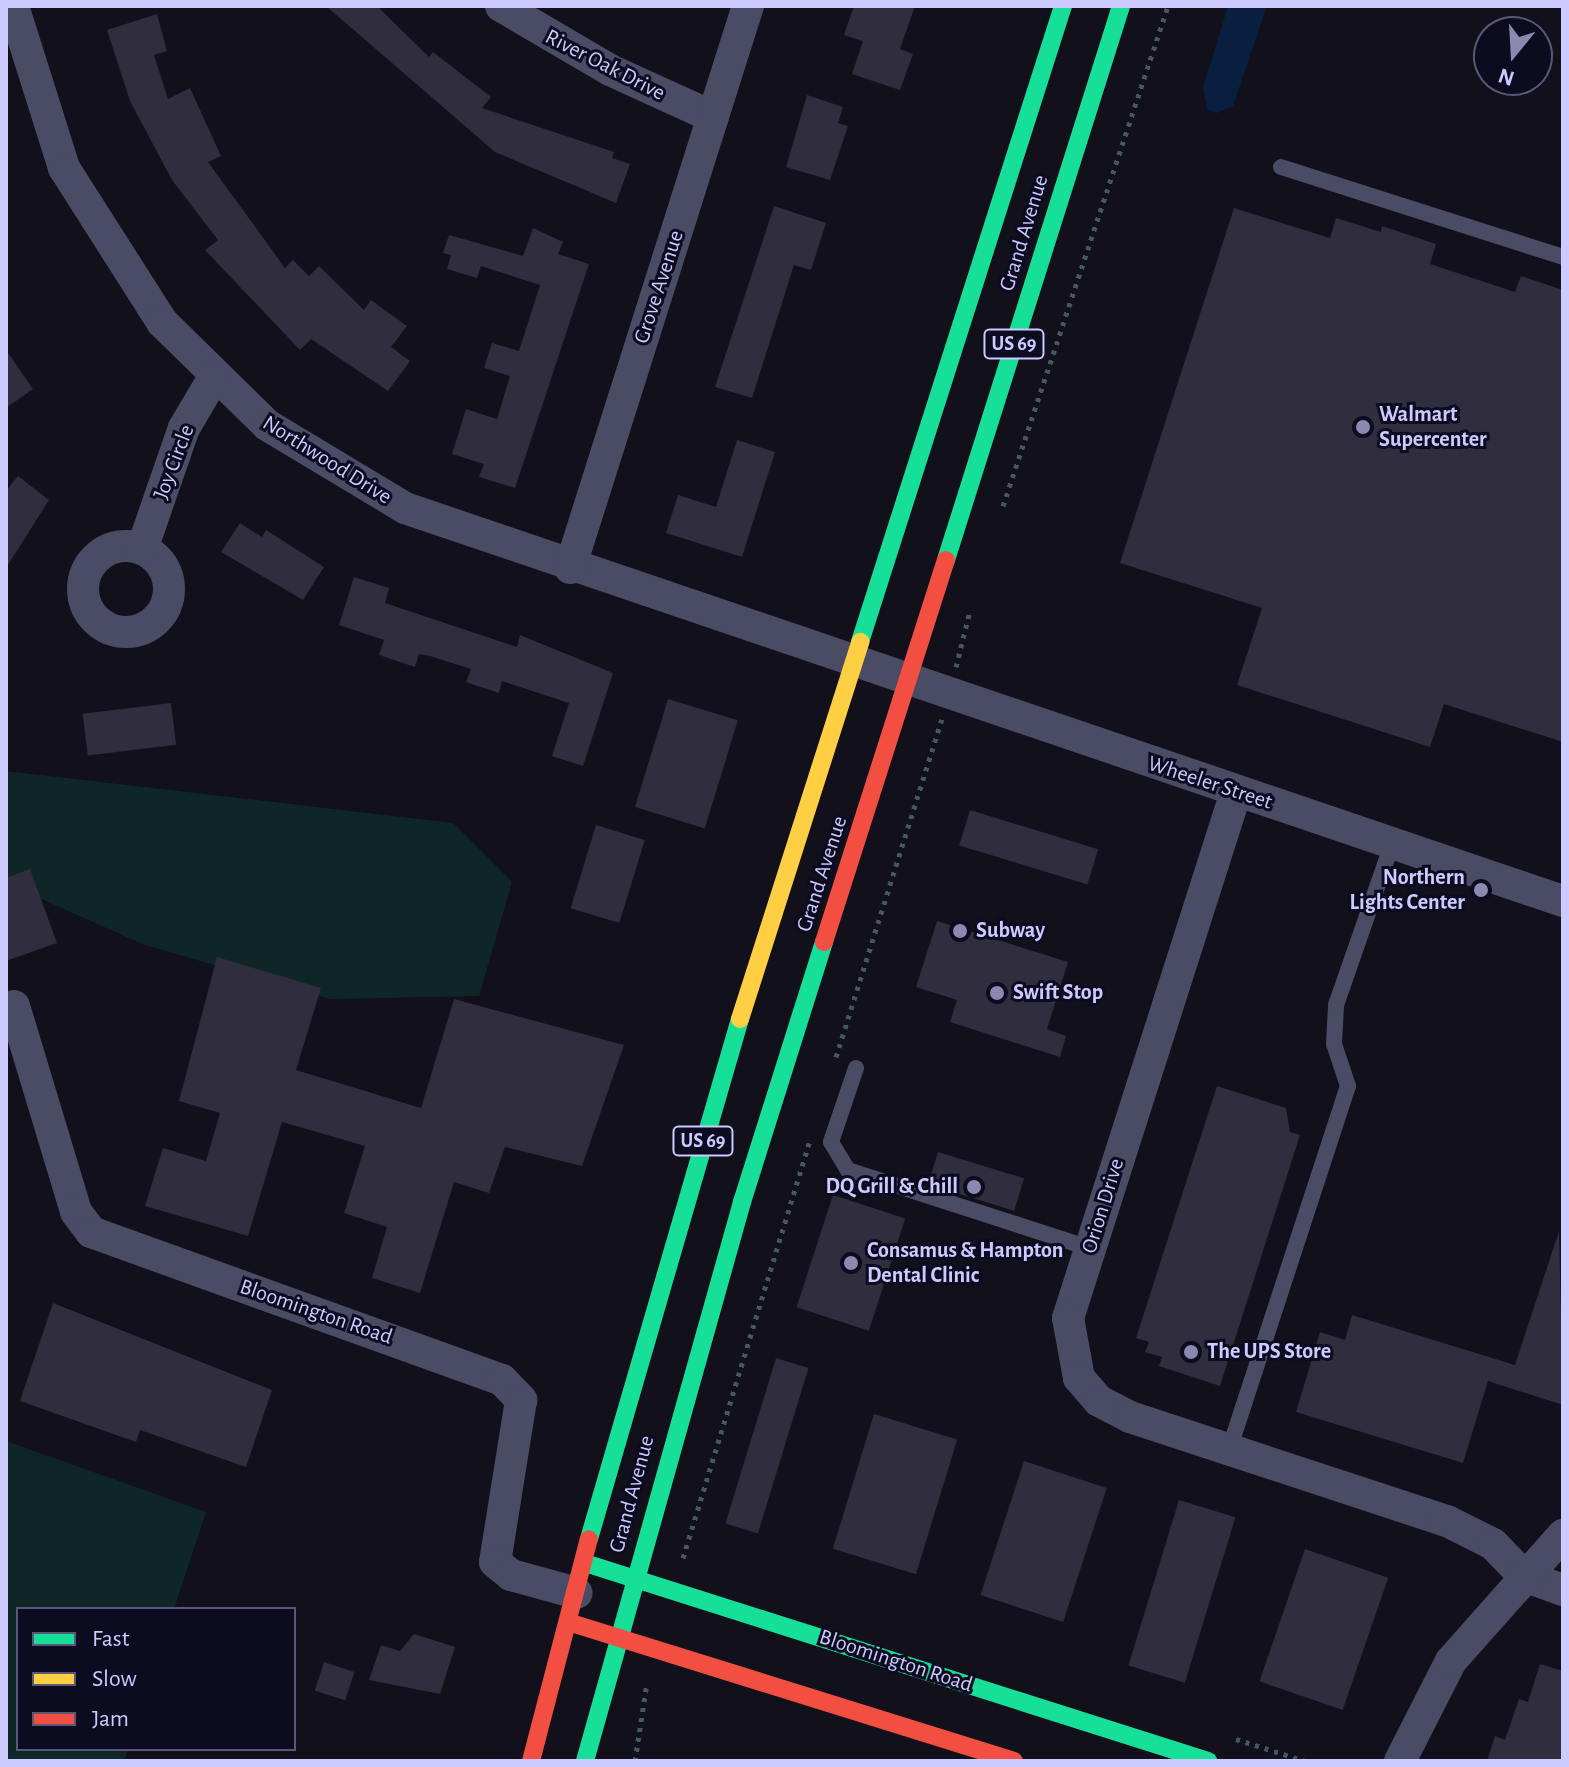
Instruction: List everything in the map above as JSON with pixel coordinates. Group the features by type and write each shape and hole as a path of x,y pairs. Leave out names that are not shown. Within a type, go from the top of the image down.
{"main road":[{"name":"Grand Avenue","path":"531,1761 630,1383 740,1017 856,665 1063,6"},
{"name":"Grand Avenue","path":"585,1761 742,1202 1121,6"},
{"name":"Bloomington Road","path":"1014,1761 618,1638 576,1592 634,1578 1208,1761"}],"street":[{"name":"Northwood Drive","path":"13,6 43,113 90,217 162,322 213,379 267,425 405,508 570,568 856,665"},
{"name":"River Oak Drive","path":"501,6 610,70 713,117"},
{"name":"Grove Avenue","path":"570,568 748,6"},
{"name":"Joy Circle","path":"142,549 184,428 213,379"},
{"name":"Wheeler Street","path":"856,665 1563,901"},
{"name":"Orion Drive","path":"1236,792 1068,1318 1079,1378 1099,1401 1130,1417 1447,1521 1493,1544 1524,1576"},
{"name":"Bloomington Road","path":"14,1006 76,1212 91,1232 502,1380 521,1400 495,1562 511,1575 576,1592"},
{"path":"1400,1761 1451,1661 1563,1535"},
{"path":"1524,1576 1563,1590"}],"lane":[{"path":"1281,167 1563,257"},
{"path":"1229,1450 1348,1086 1334,1044 1336,1005 1392,844"},
{"path":"856,1068 831,1142 848,1170 1090,1248"}],"path":[{"path":"999,518 1168,6"},
{"path":"957,665 972,602"},
{"path":"635,1761 647,1684"}],"green space":[{"path":"6,771 453,823 512,882 479,996 330,999 142,944 6,883"},
{"path":"6,1441 206,1512 175,1607 16,1607 16,1751 127,1751 124,1761 6,1761"}],"water":[{"path":"1228,6 1267,6 1233,106 1217,113 1207,110 1203,87"}],"building":[{"path":"326,6 377,6 429,57 433,52 491,97 482,108 614,152 612,158 630,164 616,203 495,152"},
{"path":"854,6 915,6 900,49 913,54 900,90 852,74 863,41 844,35"},
{"path":"157,14 167,51 154,55 168,99 190,88 221,156 208,162 285,268 293,260 309,276 319,266 364,310 371,300 407,326 391,347 410,361 388,391 311,339 300,350 205,250 218,240 172,180 130,101 107,30"},
{"path":"807,95 843,107 838,123 848,126 830,180 786,167"},
{"path":"774,206 826,223 811,270 794,265 752,398 715,387"},
{"name":"Walmart Supercenter","path":"1234,208 1330,238 1336,218 1381,232 1382,226 1436,244 1430,264 1515,292 1521,276 1563,290 1563,742 1444,704 1430,747 1237,685 1262,608 1120,563"},
{"path":"533,228 563,242 558,254 589,264 515,488 479,477 484,464 452,454 466,409 497,419 510,376 484,368 492,343 519,351 540,285 481,266 477,278 447,269 451,255 443,253 449,235 523,256"},
{"path":"6,350 33,389 6,408"},
{"path":"737,440 775,452 742,557 666,533 678,495 716,507"},
{"path":"18,476 49,500 6,568 6,491"},
{"path":"240,523 262,537 266,530 324,567 303,600 221,552"},
{"path":"354,577 389,588 385,603 517,647 520,635 613,673 583,766 552,756 569,703 502,681 499,693 466,682 471,669 430,656 419,654 415,667 379,655 384,640 339,625"},
{"path":"668,699 738,720 705,828 635,807"},
{"path":"171,703 176,745 88,756 83,714"},
{"path":"970,810 1098,849 1087,885 959,845"},
{"path":"596,825 645,840 619,923 571,908"},
{"path":"30,869 57,943 6,961 6,878"},
{"name":"Swift Stop","path":"937,921 1068,962 1047,1029 1066,1036 1060,1057 950,1022 957,1000 916,987"},
{"path":"217,957 321,988 296,1070 421,1108 454,999 624,1045 582,1166 505,1147 489,1193 454,1182 420,1293 372,1278 387,1227 344,1213 365,1146 282,1122 248,1236 145,1206 163,1148 206,1161 220,1113 179,1101"},
{"path":"1217,1086 1286,1108 1290,1132 1300,1135 1220,1386 1159,1366 1162,1357 1145,1352 1149,1342 1136,1338"},
{"name":"DQ Grill & Chill","path":"938,1152 1024,1178 1014,1211 928,1185"},
{"name":"Consamus & Hampton Dental Clinic","path":"833,1195 905,1218 869,1331 797,1307"},
{"path":"1559,1231 1563,1405 1488,1381 1463,1463 1296,1412 1320,1332 1345,1340 1352,1315 1515,1365"},
{"path":"53,1303 272,1390 246,1467 140,1430 136,1442 20,1401"},
{"path":"776,1358 809,1368 758,1533 725,1523"},
{"path":"874,1414 957,1439 916,1574 833,1549"},
{"path":"1024,1461 1107,1488 1063,1622 980,1595"},
{"path":"1179,1500 1235,1517 1185,1683 1128,1665"},
{"path":"1305,1549 1388,1578 1343,1710 1259,1681"},
{"path":"414,1634 455,1647 440,1694 369,1680 381,1645 400,1651"},
{"path":"324,1662 354,1672 345,1700 315,1691"},
{"path":"1540,1664 1563,1671 1563,1761 1487,1761 1495,1736 1505,1740 1519,1699 1528,1702"}],"traffic: fast":[{"path":"860,642 1063,6"},
{"path":"946,560 1121,6"},
{"path":"585,1761 742,1202 824,942"},
{"path":"589,1539 740,1019"},
{"path":"585,1563 1208,1761"}],"traffic: slow":[{"path":"740,1019 860,642"}],"traffic: jam":[{"path":"824,942 946,560"},
{"path":"531,1761 589,1539"},
{"path":"568,1622 1014,1761"}],"place":[{"name":"Walmart Supercenter","path":"1363,427"},
{"name":"Northern Lights Center","path":"1481,890"},
{"name":"Subway","path":"960,931"},
{"name":"Swift Stop","path":"997,993"},
{"name":"DQ Grill & Chill","path":"974,1187"},
{"name":"Consamus & Hampton Dental Clinic","path":"851,1263"},
{"name":"The UPS Store","path":"1191,1352"}]}
